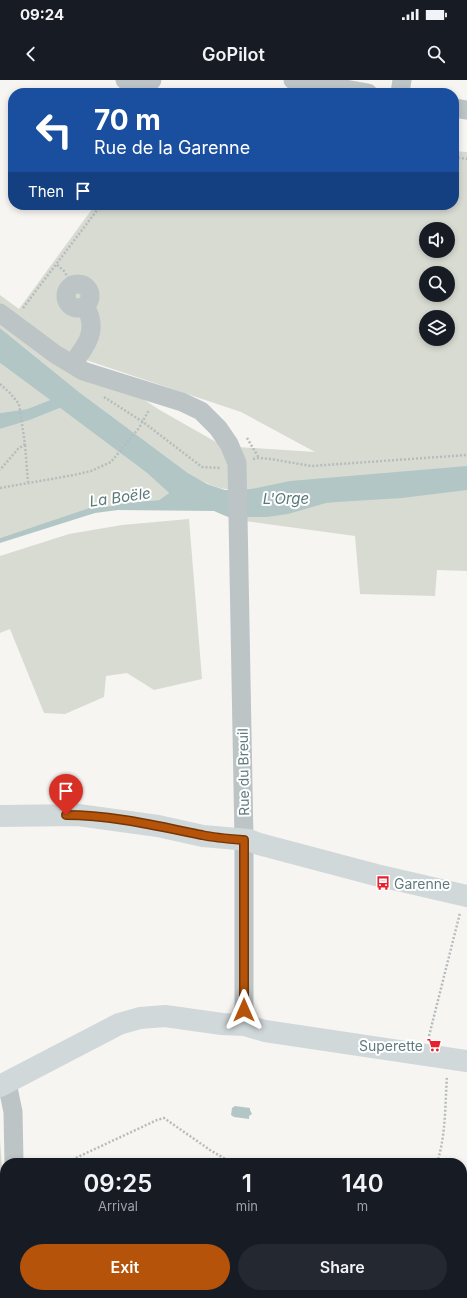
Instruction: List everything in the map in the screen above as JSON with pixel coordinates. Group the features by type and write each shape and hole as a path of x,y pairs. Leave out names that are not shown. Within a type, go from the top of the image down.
{"main road":[{"path":"0,816 78,815 158,826 203,836 249,840 376,875 464,903"},
{"path":"3,1084 119,1024 140,1018 165,1016 222,1024 244,1025 265,1031 457,1060"}],"street":[{"path":"126,80 133,86 150,86"},
{"path":"293,80 339,88"},
{"path":"72,364 90,337 92,326 91,316 85,306 89,299 88,290 82,285 73,285"},
{"path":"6,318 55,354 83,370 182,402 201,411 218,428 229,444 237,463"},
{"name":"Rue du Breuil","path":"237,463 244,840 244,1025"},
{"path":"3,1084 13,1112 14,1158"}],"path":[{"path":"6,318 57,265 98,210"},
{"path":"57,265 64,271 73,285"},
{"path":"0,384 19,404 24,434 28,482"},
{"path":"0,488 91,471 111,462 143,422 202,467 218,469 259,458 311,466 467,455"},
{"path":"0,470 18,449 25,444"},
{"path":"425,1055 464,903"},
{"path":"439,1158 457,1060"},
{"path":"76,1158 164,1118 224,1158"}],"shaded area":[{"path":"459,151 467,152 467,571 437,570 435,596 360,594 355,536 238,520 237,490 224,489 211,485 188,473 79,392 0,328 0,295 19,309 91,210 459,210","holes":["83,359 241,412 315,452 223,446 158,409"]},
{"path":"0,363 50,400 27,409 0,413"},
{"path":"60,408 147,473 169,493 159,500 89,508 0,538 0,429 30,420"},
{"path":"189,519 202,679 154,690 127,673 106,676 104,697 65,714 44,713 10,629 0,633 0,556 69,534 122,525"},
{"path":"0,1140 1,1158 0,1158"}],"water":[{"name":"L'Orge","path":"0,328 79,392 188,473 207,484 225,490 251,489 290,481 467,466 467,490 402,498 326,503 288,514 267,517 228,517 214,511 118,510 95,513 0,543 0,538 89,508 159,500 169,493 147,473 60,408 30,420 0,429 0,413 27,409 50,400 0,363"},
{"path":"235,1106 250,1108 252,1114 249,1116 249,1119 234,1117 231,1115 232,1108"}],"place":[{"name":"Garenne","path":"383,883"},
{"name":"Superette","path":"434,1045"}],"route":[{"path":"66,815 78,815 124,821 158,826 203,836 244,840 244,1010"}],"water label":[{"name":"La Boële","path":"120,497"}]}
